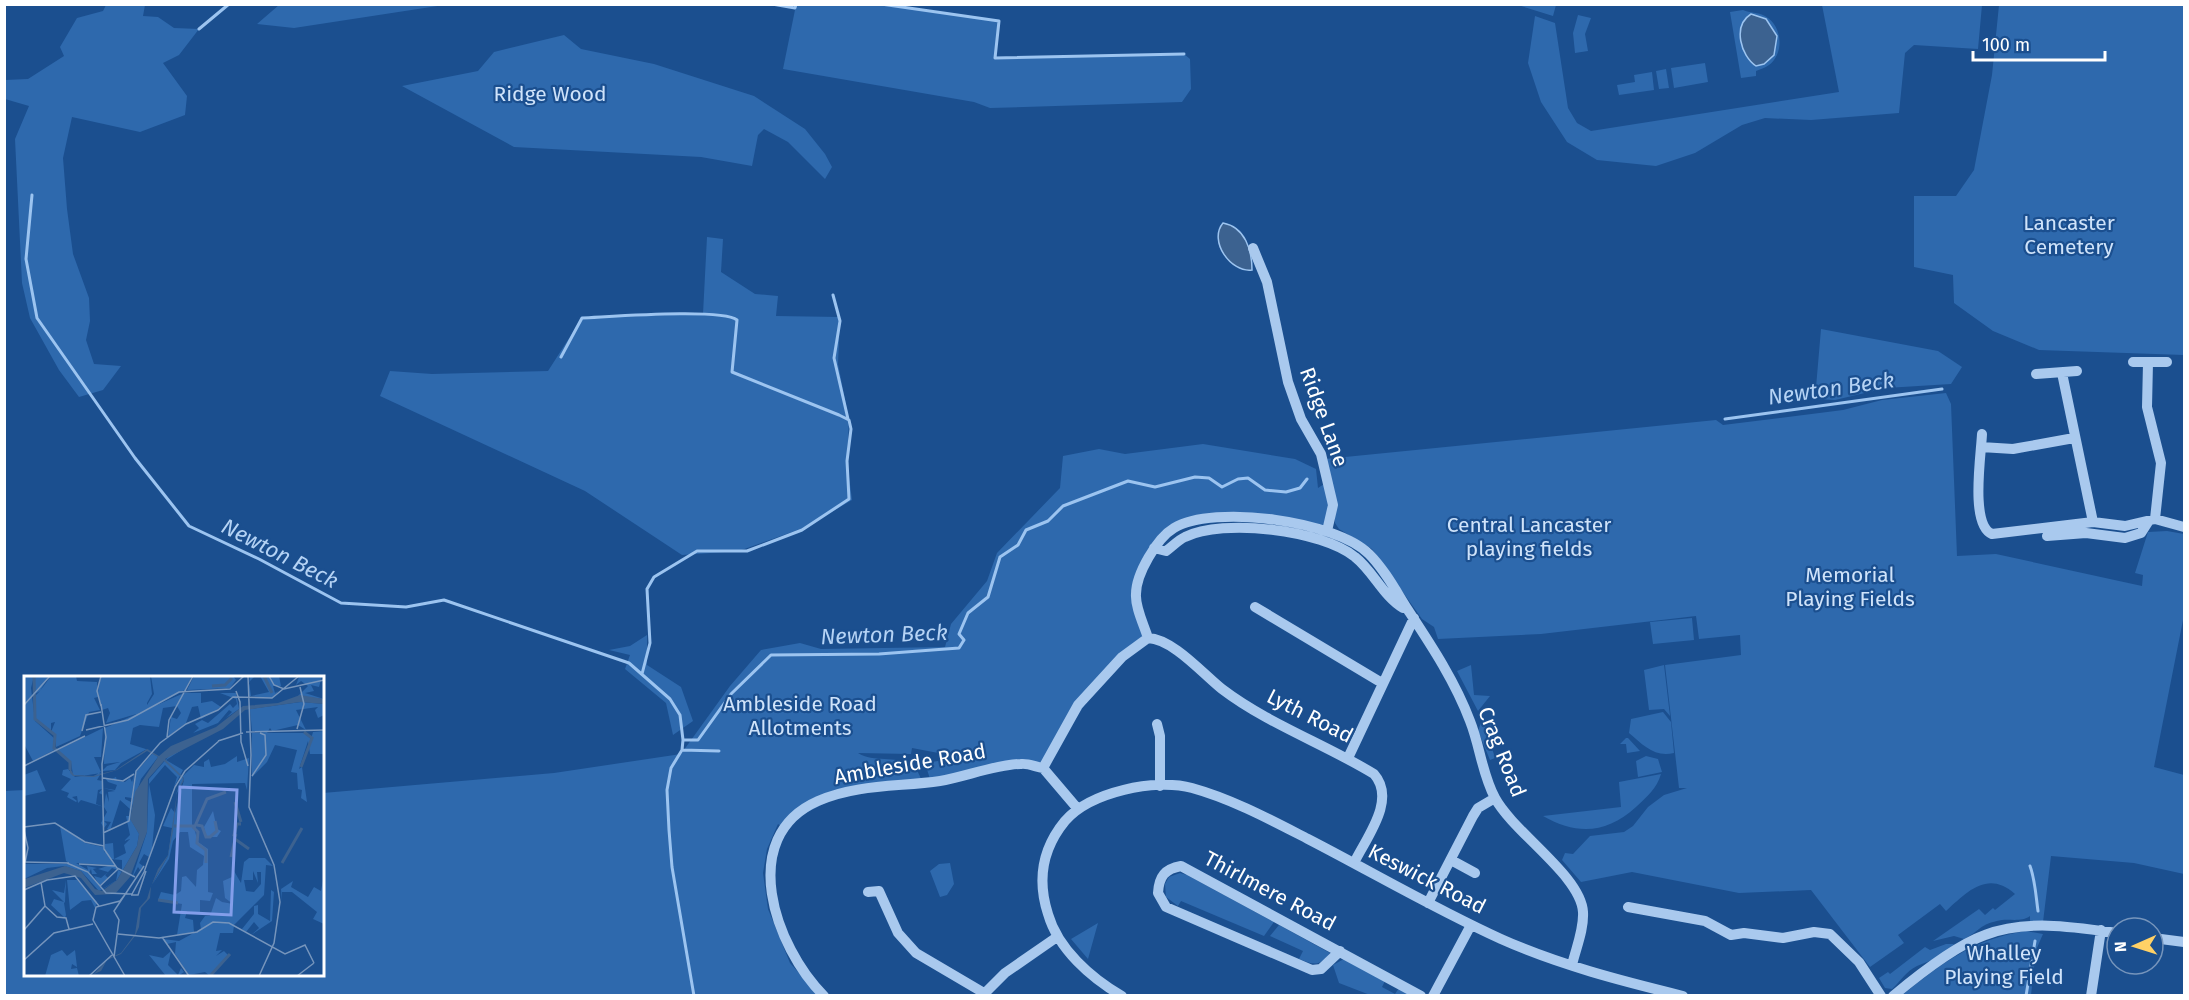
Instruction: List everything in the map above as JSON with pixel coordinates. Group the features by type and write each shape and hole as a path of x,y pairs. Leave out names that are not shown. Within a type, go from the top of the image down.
{"street":[{"name":"Ridge Lane","path":"1253,248 1267,282 1288,382 1301,419 1321,454 1333,505 1327,531"},
{"path":"2133,362 2167,362"},
{"path":"2047,536 2086,533 2125,538 2141,533 2151,521 2161,463 2147,407 2148,363"},
{"path":"2036,374 2062,374 2078,371"},
{"path":"2062,374 2092,522"},
{"path":"1982,435 1979,495 1980,523 1985,531 1992,534 2092,522 2125,526 2151,521 2184,527"},
{"path":"1981,447 2013,449 2074,438"},
{"name":"Crag Road","path":"1148,638 1136,594 1148,558 1154,548 1174,528 1210,520 1275,519 1327,531 1349,540 1369,553 1432,646 1469,719 1495,798 1507,815 1575,888 1583,911 1582,928 1572,965"},
{"name":"Crag Road","path":"1154,548 1166,551 1184,537 1204,531 1254,529 1310,538 1354,555 1400,606 1411,614"},
{"path":"1255,607 1382,683"},
{"path":"1348,758 1411,614"},
{"path":"1122,996 1091,974 1057,937 1043,897 1042,865 1053,837 1077,808 1043,768 1078,705 1122,657 1148,638"},
{"name":"Lyth Road","path":"1148,638 1157,640 1180,654 1245,705 1348,758 1374,774 1381,782 1382,807 1354,863"},
{"path":"1157,724 1160,735 1160,786"},
{"name":"Ambleside Road","path":"824,996 798,963 777,916 772,895 770,873 772,850 785,824 818,801 861,788 938,781 1021,764 1043,768"},
{"name":"Keswick Road","path":"1077,808 1130,788 1160,786 1191,788 1256,812 1471,925 1572,965 1683,996"},
{"path":"1428,903 1478,808 1495,798"},
{"path":"1450,860 1475,873"},
{"name":"Thirlmere Road","path":"1340,951 1321,969 1312,970 1166,907 1158,893 1162,876 1168,869 1181,866 1340,951 1421,996"},
{"path":"868,892 879,891 898,933 916,953 983,994 1005,973 1057,937"},
{"path":"1628,907 1705,921 1727,939 1744,933 1783,938 1814,932 1830,934 1858,962 1881,996"},
{"path":"1433,996 1471,925"},
{"path":"1893,996 1965,944 1985,934 2008,928 2042,926 2105,931"},
{"path":"2091,996 2101,930"},
{"path":"2165,940 2184,942"}],"green space":[{"path":"106,5 145,5 143,16 158,17 174,28 199,29 179,55 163,63 187,96 185,115 140,132 72,117 63,158 73,254 89,298 90,321 86,340 94,364 121,366 103,390 79,397 59,370 30,318 22,283 15,139 29,106 5,99 5,80 28,79 64,56 60,47 77,18 103,11"},
{"path":"279,5 444,5 294,28 257,24"},
{"path":"796,5 881,5 999,21 996,58 1184,54 1190,59 1191,89 1182,102 990,108 974,102 783,69"},
{"path":"1518,5 1556,5 1553,16"},
{"path":"1822,5 1982,5 1978,49 1914,45 1905,53 1899,113 1811,120 1765,118 1742,125 1695,153 1656,166 1597,160 1567,142 1541,102 1528,63 1535,16 1555,23 1568,108 1577,123 1591,131 1839,92"},
{"name":"Lancaster Cemetery","path":"1999,5 2184,5 2184,355 2039,350 1993,331 1954,303 1953,275 1914,267 1914,196 1956,196 1974,170 1992,75"},
{"path":"1743,10 1771,20 1778,32 1779,47 1774,60 1756,71 1756,76 1741,78 1730,12"},
{"path":"1578,15 1591,18 1585,34 1588,51 1575,53 1573,33"},
{"name":"Ridge Wood","path":"564,35 581,49 654,64 754,96 805,129 825,154 832,167 825,179 788,142 764,129 758,135 752,166 701,157 514,147 402,86 478,71 494,52"},
{"path":"1705,63 1708,82 1674,88 1671,68"},
{"path":"1666,69 1669,88 1659,89 1656,71"},
{"path":"1652,72 1654,90 1619,95 1617,85 1635,82 1634,75"},
{"path":"707,237 723,239 721,272 755,294 778,296 776,316 840,317 838,364 849,420 847,461 852,500 806,527 739,551 682,555 585,491 380,396 390,371 432,374 548,371 582,318 703,314"},
{"path":"1821,329 1938,351 1962,367 1951,384 1886,388 1835,400 1815,399"},
{"path":"1946,393 1951,404 1957,556 1996,554 2142,586 2143,575 2135,573 2148,532 2167,531 2184,534 2184,615 2154,767 2184,775 2184,874 2134,863 2051,856 2043,922 2030,922 2030,916 2020,920 2002,920 1984,926 1964,939 1954,936 1933,941 1979,909 1985,915 2015,894 1996,884 1979,886 1946,911 1940,904 1898,935 1904,943 1870,967 1811,890 1739,893 1632,872 1581,882 1562,860 1565,853 1573,854 1590,836 1624,832 1633,826 1648,807 1664,795 1687,788 1679,788 1665,665 1741,655 1740,635 1699,639 1696,616 1541,634 1438,639 1434,627 1422,619 1372,549 1339,529 1335,523 1335,505 1325,459 1716,420 1723,425 1843,410 1882,400"},
{"name":"Ambleside Road Allotments","path":"1203,444 1295,459 1316,469 1318,488 1327,482 1333,505 1327,531 1254,517 1174,528 1154,548 1136,594 1148,638 1103,677 1043,768 1021,764 930,779 925,763 951,759 949,755 912,748 911,754 858,753 866,757 910,764 921,779 854,788 781,826 778,824 767,849 763,873 768,909 790,963 819,995 5,995 4,791 24,790 24,976 324,976 324,793 554,773 681,754 730,686 761,650 800,643 821,649 945,647 951,624 987,581 997,553 1060,488 1063,456 1099,449 1125,454"},
{"path":"1692,618 1694,640 1653,644 1650,622"},
{"path":"647,635 647,665 681,687 693,721 673,735 666,703 625,669 630,655 609,650 630,646"},
{"path":"1471,665 1474,695 1490,696 1478,711 1457,671"},
{"path":"1664,665 1670,716 1664,709 1649,710 1644,670"},
{"path":"1663,712 1671,722 1674,753 1655,752 1629,733 1631,719"},
{"path":"1482,720 1490,721 1494,731 1488,735 1495,758 1490,760 1478,731"},
{"path":"1626,738 1640,751 1627,753 1626,744 1620,744"},
{"path":"1646,756 1658,759 1662,772 1638,777 1636,761"},
{"path":"1661,774 1648,796 1636,807 1625,816 1603,827 1580,829 1568,827 1543,816 1621,807 1619,782"},
{"path":"950,863 954,884 947,895 940,897 930,871 939,864"},
{"path":"1180,873 1274,922 1264,936 1181,901 1178,906 1166,897 1165,884 1169,877"},
{"path":"1098,923 1088,959 1071,939"},
{"path":"1279,925 1330,953 1323,961 1316,964 1299,959 1303,951 1270,936"},
{"name":"Whalley Playing Field","path":"2026,931 2043,934 2036,950 2031,995 1901,996 1930,973 1974,946"},
{"path":"1946,944 1954,944 1932,960 1913,968 1892,989 1885,988 1879,978 1888,972 1890,974 1925,947 1930,950"},
{"path":"1344,959 1385,981 1382,987 1395,994 1399,988 1413,995 1370,995 1339,983 1333,965"}],"shaded area":[{"path":"1751,14 1766,19 1777,36 1774,55 1764,64 1756,66 1746,55 1740,33 1745,19"},
{"path":"1223,223 1237,229 1246,240 1251,255 1252,270 1244,270 1236,266 1224,254 1218,238"}],"waterway":[{"path":"199,29 229,4"},
{"path":"772,4 795,8 796,4"},
{"path":"881,4 999,21 995,58 1184,54"},
{"name":"Newton Beck","path":"32,195 26,259 37,318 135,458 189,526 259,559 341,603 406,607 444,600 629,663 670,699 680,715 683,740 682,750 671,768 667,790 669,830 672,867 694,996"},
{"path":"833,295 840,321 834,358 848,419"},
{"path":"561,357 582,318 688,314 727,316 737,320 732,372 849,420 851,429 847,461 849,499 802,530 747,551 697,551 654,577 647,589 650,643 642,674"},
{"name":"Newton Beck","path":"1725,419 1942,389"},
{"name":"Newton Beck","path":"684,740 698,740 731,694 771,655 879,654 959,648 964,640 959,634 968,613 988,597 1000,557 1018,545 1026,530 1048,521 1063,506 1128,481 1155,487 1195,477 1209,478 1222,487 1238,479 1248,478 1265,490 1286,492 1300,488 1307,479"},
{"path":"682,750 719,751"},
{"path":"2030,866 2038,911"},
{"path":"2026,996 2035,941"}],"park label":[{"name":"Central Lancaster playing fields","path":"1529,537"},
{"name":"Memorial Playing Fields","path":"1850,587"}]}
